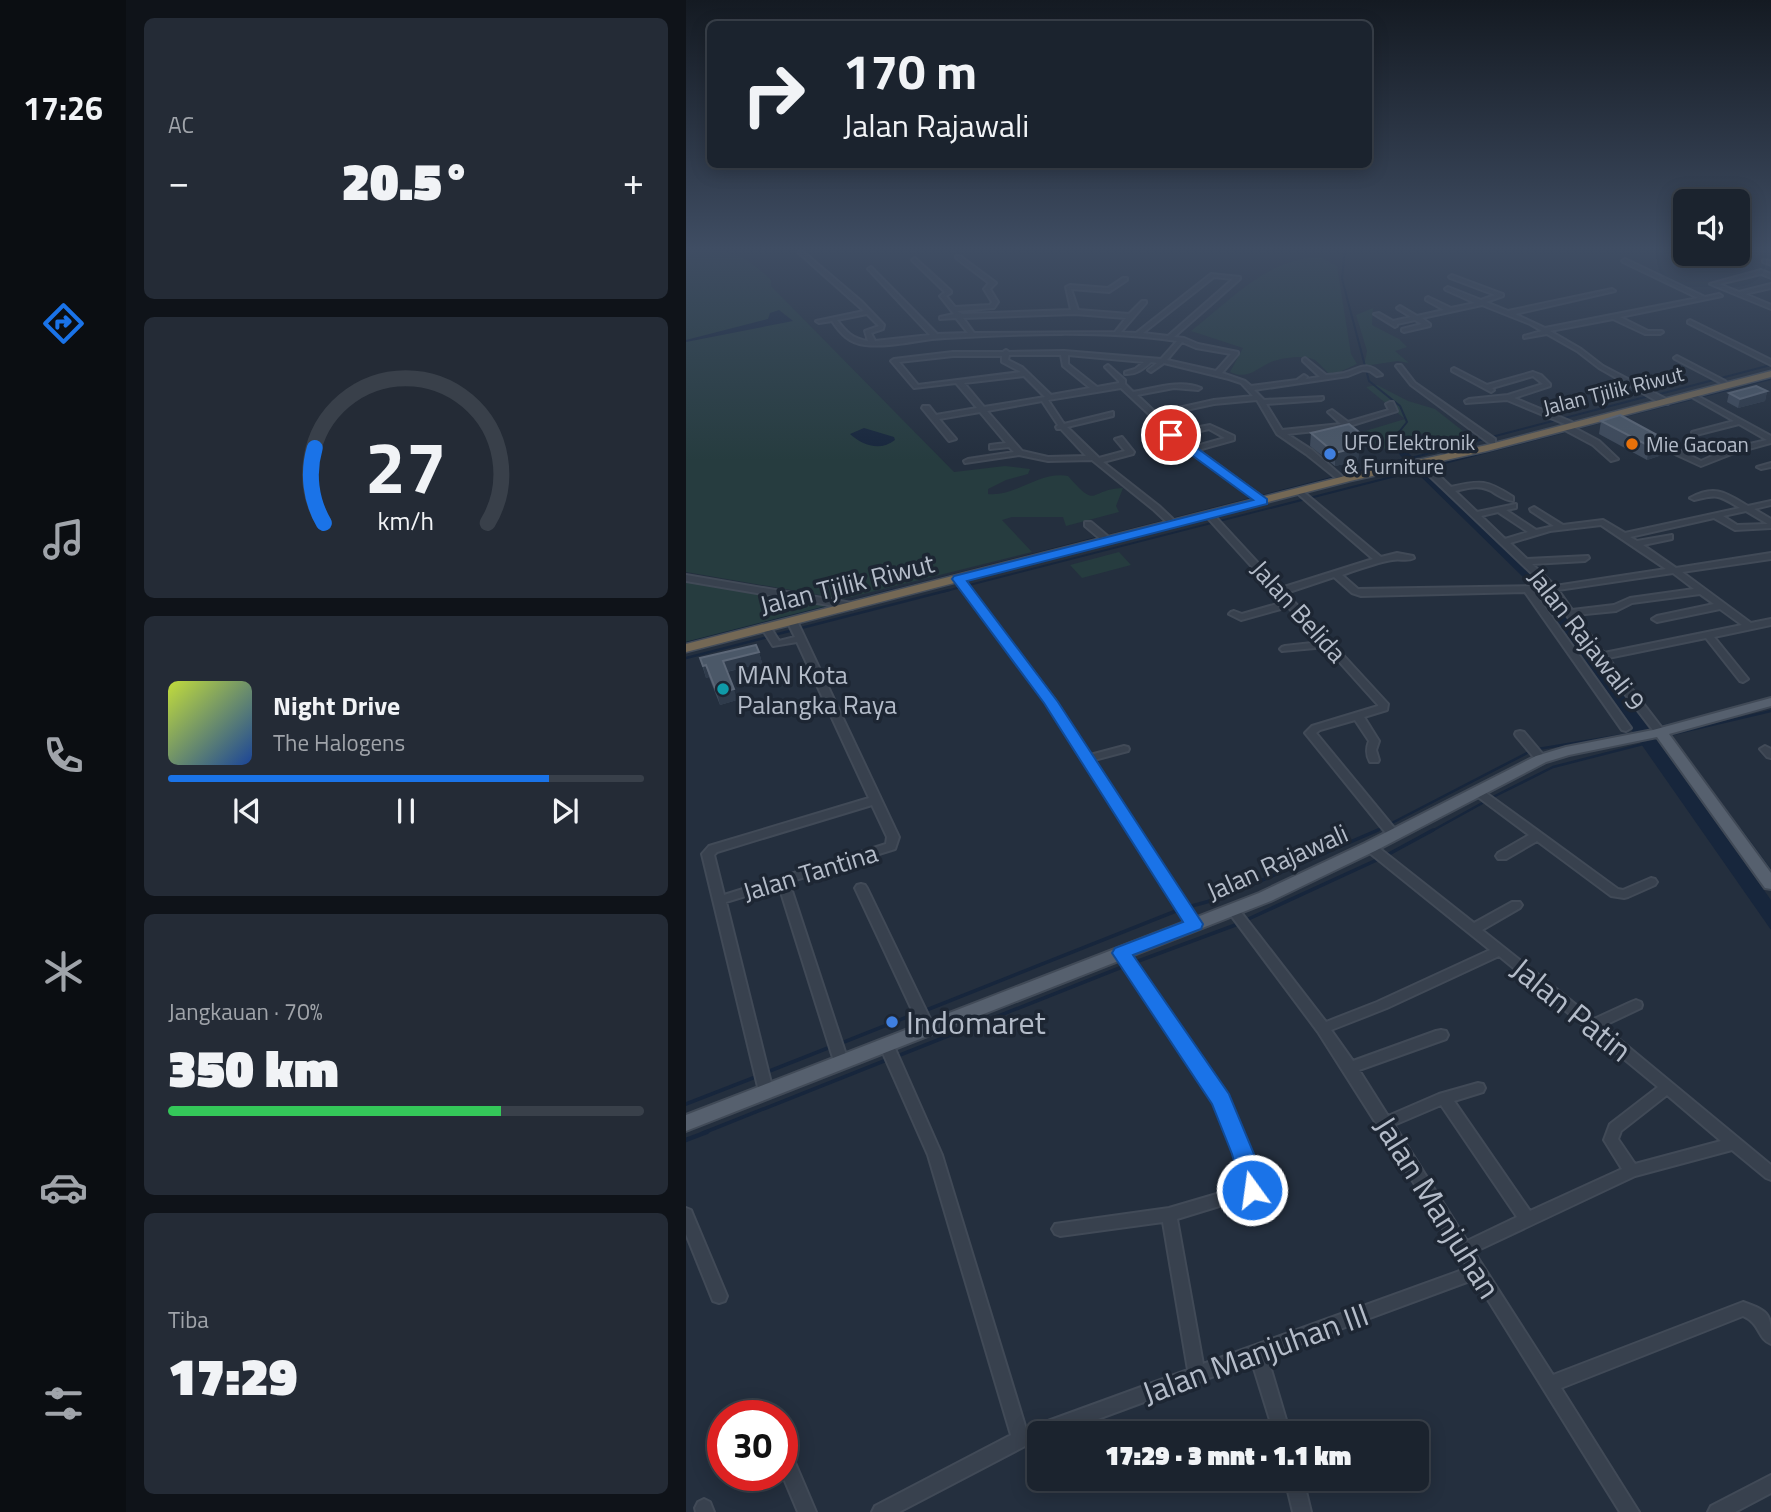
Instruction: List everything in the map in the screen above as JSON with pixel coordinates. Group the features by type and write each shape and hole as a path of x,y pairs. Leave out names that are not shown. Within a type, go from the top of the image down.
{"highway":[{"name":"Jalan Tjilik Riwut","path":"1466,451 1492,441 1608,416 1770,371"},
{"name":"Jalan Tjilik Riwut","path":"686,648 1341,480 1488,448 1663,400 1692,395 1770,371"}],"main road":[{"name":"Jalan Rajawali","path":"686,1124 1303,881 1541,759 1771,702"},
{"path":"1644,733 1771,884"}],"street":[{"path":"820,321 827,320"},
{"path":"835,320 850,339 870,343"},
{"path":"870,343 867,332 882,327 876,320"},
{"path":"919,320 935,336"},
{"path":"963,320 972,334"},
{"path":"1116,334 1128,320"},
{"path":"1137,335 1157,320"},
{"path":"1169,338 1190,320"},
{"path":"1386,320 1405,331 1428,325 1421,320"},
{"path":"1392,323 1407,320"},
{"path":"1522,320 1546,331 1601,367 1663,400"},
{"path":"1526,337 1602,320"},
{"path":"1620,320 1647,333 1660,332"},
{"path":"1690,322 1770,371"},
{"path":"853,345 935,336 1090,329 1169,338 1236,353 1219,373"},
{"path":"1009,333 1009,352 1003,360 1025,374 1047,398 1060,426 1111,475 1159,509 1174,524"},
{"path":"1151,370 1163,361 1181,340"},
{"path":"1025,374 916,387 894,361 912,357 1009,352 1064,353 1163,361 1219,373 1238,379 1250,388 1280,432 1309,452 1341,480"},
{"path":"1064,353 1065,365 1095,389"},
{"path":"1074,361 1080,354"},
{"path":"1677,358 1723,382"},
{"path":"1127,373 1137,370 1150,360"},
{"path":"1305,360 1324,377"},
{"path":"1399,366 1413,384 1492,441"},
{"path":"1108,367 1123,381 1121,385"},
{"path":"1250,388 1348,374 1364,368 1372,369 1379,375"},
{"path":"1454,370 1567,425 1596,443 1614,459"},
{"path":"1469,401 1507,398 1547,386 1548,382 1533,374 1487,387"},
{"path":"958,381 979,410 1019,453"},
{"path":"933,418 1121,385 1154,415 1161,427 1262,501"},
{"path":"1132,394 1174,386 1198,388"},
{"path":"1692,395 1771,440"},
{"path":"1154,415 1214,402 1321,398"},
{"path":"1280,432 1347,425 1394,411 1390,404"},
{"path":"926,408 952,439"},
{"path":"1332,412 1347,425"},
{"path":"1060,426 1110,414"},
{"path":"1608,416 1622,424"},
{"path":"1695,434 1740,422"},
{"path":"1171,435 1210,427 1230,438 1191,450"},
{"path":"1645,436 1701,464 1728,452 1771,440"},
{"path":"968,461 1019,453 1048,460 1095,460 1130,452 1129,447 1119,439"},
{"path":"993,447 1011,444"},
{"name":"Jalan Rajawali 9","path":"1412,463 1448,490 1527,562 1552,589 1601,657 1644,733"},
{"path":"1761,467 1771,465"},
{"path":"1448,490 1481,483 1489,485 1511,502 1501,510 1475,515"},
{"path":"1300,491 1379,560"},
{"path":"1694,498 1717,493 1771,524"},
{"path":"1623,536 1771,503"},
{"path":"1534,509 1561,527"},
{"path":"1501,510 1535,533"},
{"name":"Jalan Belida","path":"1209,515 1282,591 1383,704 1383,708 1357,716"},
{"path":"1715,515 1735,528 1771,524"},
{"path":"1504,542 1561,527 1598,521 1608,524 1749,626"},
{"path":"1088,524 1108,541"},
{"path":"1636,544 1669,537"},
{"path":"1282,591 1379,560 1397,556 1410,558"},
{"path":"1336,574 1359,593 1531,590 1771,556"},
{"path":"1527,562 1585,558"},
{"path":"686,578 852,606"},
{"path":"958,579 1051,702 1194,924"},
{"path":"686,584 828,608 832,611"},
{"path":"1531,590 1644,733"},
{"path":"1570,613 1620,607 1630,601 1700,591"},
{"path":"1234,614 1241,617 1291,603"},
{"path":"1657,619 1720,606"},
{"name":"Jalan Tantina","path":"720,900 891,846 893,837 792,621"},
{"path":"1601,657 1771,622"},
{"path":"766,627 776,644 800,639"},
{"path":"1708,635 1743,679"},
{"path":"1285,649 1329,644"},
{"path":"1374,760 1371,751 1374,741 1357,716 1313,729 1310,735 1394,835"},
{"path":"1520,734 1541,759"},
{"path":"1087,759 1124,749"},
{"path":"1478,792 1615,893 1624,894 1650,883"},
{"name":"Jalan Tantina","path":"766,1091 709,855 711,850 875,800"},
{"path":"1502,856 1538,835"},
{"name":"Jalan Patin","path":"1370,847 1593,1025 1771,1174"},
{"path":"783,881 841,1061"},
{"path":"861,888 927,1027"},
{"path":"1473,929 1516,905"},
{"name":"Jalan Manjuhan","path":"1233,910 1323,1028 1350,1068 1630,1512"},
{"path":"1323,1028 1382,1005 1499,951"},
{"path":"1060,1229 1169,1214 1250,1192 1253,1186 1222,1100 1121,953"},
{"path":"1593,1025 1636,1004"},
{"path":"1350,1068 1441,1035"},
{"path":"886,1044 935,1155 1021,1439"},
{"path":"1385,1124 1444,1098 1478,1087"},
{"path":"1632,1171 1611,1140 1615,1128 1667,1088"},
{"path":"1444,1098 1527,1219"},
{"path":"1465,1249 1632,1171 1734,1143"},
{"path":"1169,1214 1197,1374"},
{"path":"686,1215 719,1296"},
{"name":"Jalan Manjuhan III","path":"887,1511 1021,1439 1478,1271"},
{"path":"1550,1384 1743,1309 1758,1315 1771,1336"},
{"path":"1257,1352 1278,1421"},
{"path":"1717,1512 1771,1484"},
{"path":"798,1490 807,1512"},
{"path":"1297,1491 1302,1512"}],"green space":[{"path":"686,320 804,320 954,472 1005,466 1030,469 1028,474 1006,480 988,489 988,494 1008,492 1057,475 1068,476 1090,495 1123,488 1116,506 1119,512 1066,526 1063,517 1012,517 1002,520 1032,552 843,599 686,572"},
{"path":"1205,320 1346,320 1351,354 1357,364 1331,376 1311,358 1293,357 1271,362 1247,374 1236,374 1230,372 1243,348 1191,331"},
{"path":"1357,320 1372,320 1372,325 1399,339 1407,347 1395,351 1409,363 1398,361 1364,366 1367,351"},
{"path":"1377,385 1408,401 1435,409 1468,435 1452,442 1429,435 1414,435 1407,447 1385,449 1364,437 1362,432 1405,419 1366,387"},
{"path":"1119,552 1131,565 1082,578 1070,565"},
{"path":"686,582 843,607 686,647"}],"water":[{"path":"766,320 793,321 686,342"},
{"path":"864,428 894,437 895,440 883,446 871,446 850,434"},
{"path":"1399,444 1542,579 1771,900 1771,930 1528,582 1399,454"}],"building":[{"path":"1756,386 1767,391 1740,399 1729,393"},
{"path":"1620,415 1668,441 1649,446 1601,421"},
{"path":"1349,424 1359,432 1343,436 1359,447 1335,453 1311,433"},
{"path":"756,645 759,652 723,661 734,689 717,693 706,665 703,666 700,658"}],"waterway":[{"path":"1353,320 1369,381 1400,406 1407,422 1399,432 1400,444"},
{"path":"1656,395 1771,365"},
{"path":"1621,417 1771,379"},
{"path":"1411,458 1649,396"},
{"path":"1574,429 1602,422"},
{"path":"1429,467 1568,431"},
{"path":"1106,536 1405,459"},
{"path":"942,592 1415,471"},
{"path":"887,592 1100,537"},
{"path":"845,603 894,590"},
{"path":"774,635 949,590"},
{"path":"686,643 835,605"},
{"path":"686,658 768,637"},
{"path":"1669,735 1771,711"},
{"path":"1648,730 1713,714"},
{"path":"1538,749 1635,733"},
{"path":"1491,798 1553,767 1643,744"},
{"path":"1388,825 1531,751"},
{"path":"1692,765 1741,832"},
{"path":"1430,832 1486,801"},
{"path":"1378,830 1382,828"},
{"path":"1188,907 1221,898 1378,830"},
{"path":"1374,832 1378,830"},
{"path":"1387,855 1433,830"},
{"path":"1740,830 1771,872"},
{"path":"1244,921 1381,858"},
{"path":"924,1011 1181,909"},
{"path":"1133,963 1238,924"},
{"path":"895,1057 1127,965"},
{"path":"839,1044 917,1013"},
{"path":"767,1072 833,1046"},
{"path":"703,1133 889,1059"},
{"path":"686,1104 758,1076"},
{"path":"686,1140 707,1132"}],"place":[{"name":"Mie Gacoan","path":"1632,444"},
{"name":"UFO Elektronik & Furniture","path":"1330,454"},
{"name":"MAN Kota Palangka Raya","path":"723,689"},
{"name":"Indomaret","path":"892,1022"}],"route":[{"path":"1171,435 1262,501 958,579 1051,702 1194,924 1121,953 1222,1100 1243,1154 1252,1190"}]}
